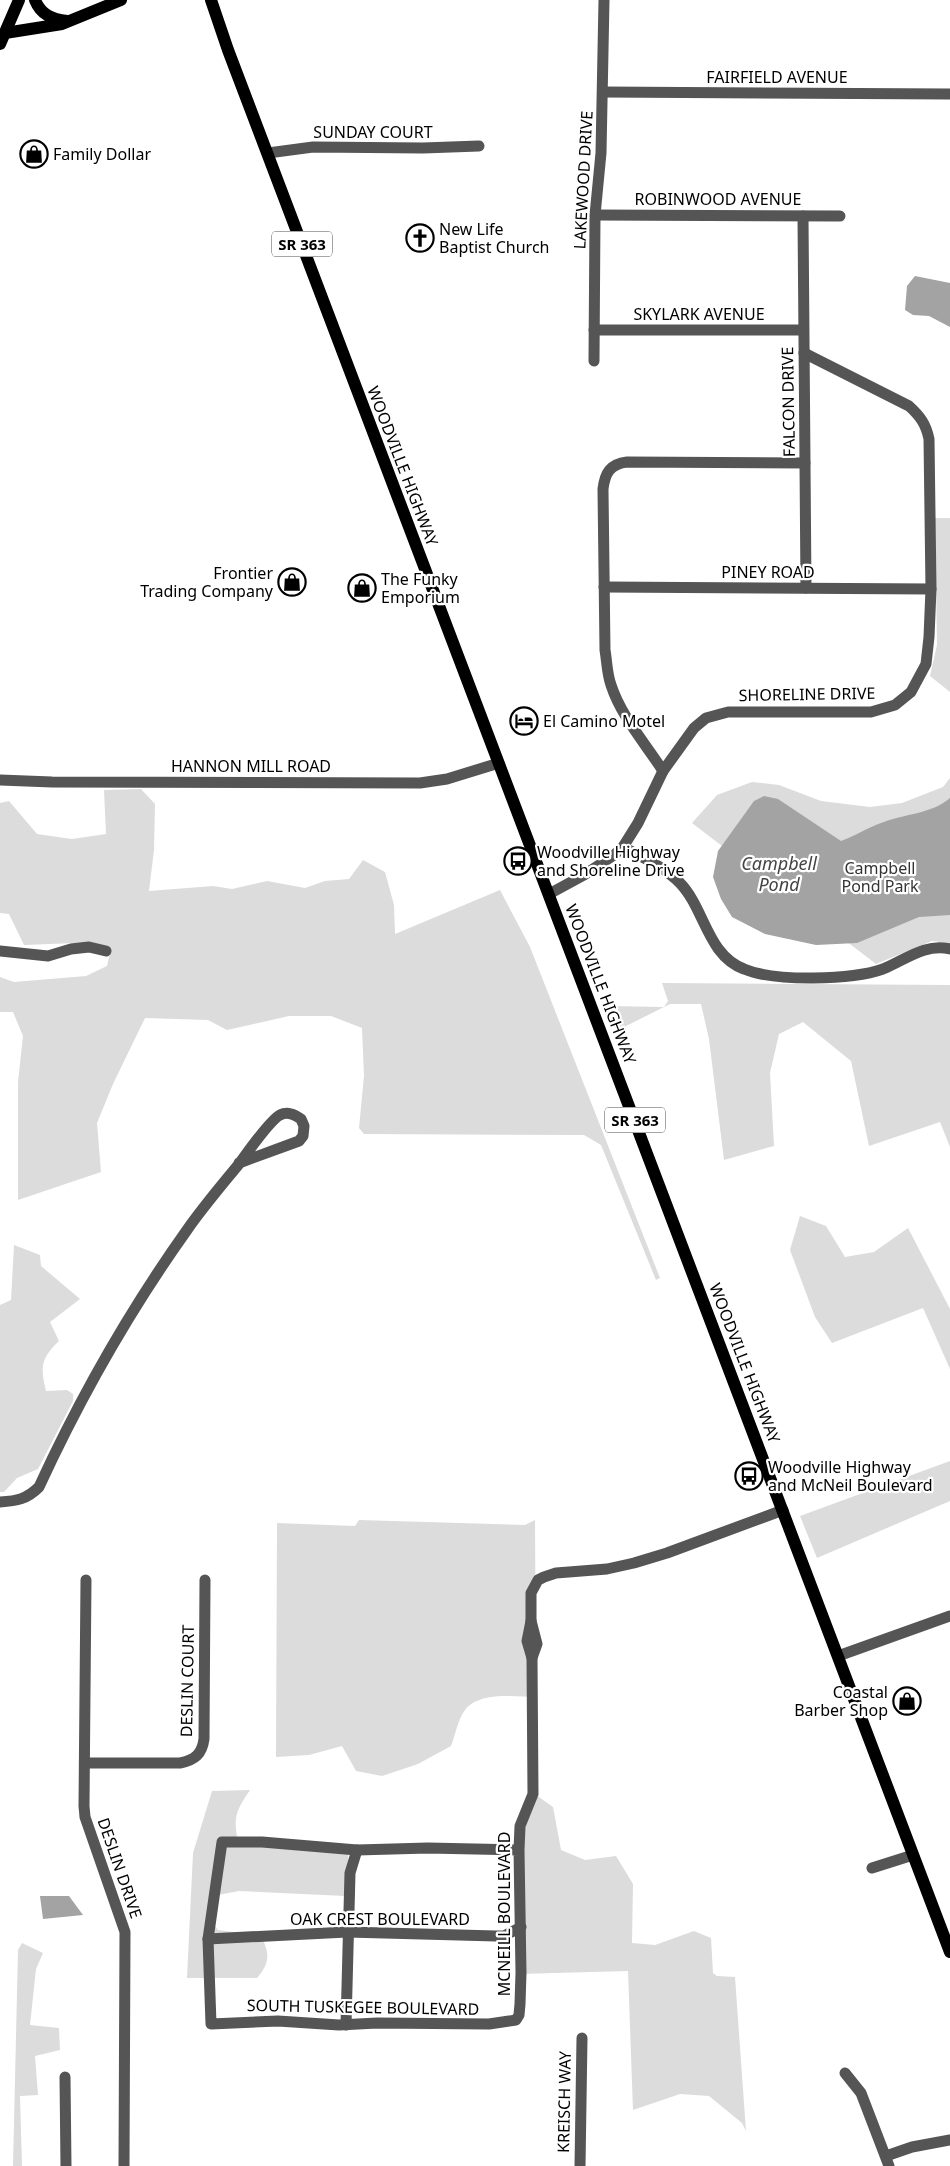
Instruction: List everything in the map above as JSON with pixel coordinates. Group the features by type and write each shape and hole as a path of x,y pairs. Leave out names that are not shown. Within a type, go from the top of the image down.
{"main road":[{"path":"0,44 3,33 19,0"},
{"path":"36,0 38,7 47,16 69,21"},
{"path":"3,33 69,21 121,0"},
{"name":"WOODVILLE HIGHWAY","path":"211,0 228,50 950,1952"}],"street":[{"name":"LAKEWOOD DRIVE","path":"594,361 595,215 604,92 604,0"},
{"name":"FAIRFIELD AVENUE","path":"604,92 950,94"},
{"name":"SUNDAY COURT","path":"268,153 313,147 424,148 478,146"},
{"name":"ROBINWOOD AVENUE","path":"595,215 840,216"},
{"name":"FALCON DRIVE","path":"803,216 806,588"},
{"name":"SKYLARK AVENUE","path":"594,330 803,330"},
{"name":"SHORELINE DRIVE","path":"549,894 602,864 622,846 638,823 664,771 694,728 712,715 728,712 871,712 885,709 904,699 918,682 926,664 930,637 929,439 927,427 920,416 909,406 804,353"},
{"path":"664,771 624,713 611,684 605,650 604,477 610,468 618,463 627,462 805,463"},
{"name":"PINEY ROAD","path":"604,587 931,589"},
{"name":"HANNON MILL ROAD","path":"0,780 63,782 420,783 447,779 499,763"},
{"path":"622,846 661,868 680,884 691,898 716,945 728,960 743,969 782,977 850,977 884,968 931,947 950,948"},
{"path":"0,951 48,956 70,949 89,947 106,951"},
{"path":"0,1502 30,1496 39,1487 73,1417 129,1318 187,1229 239,1163 274,1120 282,1114 291,1113 301,1119 304,1126 303,1136 298,1141 239,1163"},
{"name":"MCNEILL BOULEVARD","path":"516,2020 519,2015 520,2004 520,1826 533,1794 532,1658 526,1641 531,1620 531,1593 538,1580 556,1573 607,1569 634,1563 667,1553 783,1510"},
{"name":"DESLIN DRIVE","path":"86,1580 85,1817 125,1932 124,2166"},
{"name":"DESLIN COURT","path":"84,1763 180,1763 194,1759 199,1754 204,1739 204,1580"},
{"path":"838,1656 950,1616"},
{"path":"208,1939 222,1842 280,1843 357,1850 428,1848 519,1850"},
{"path":"346,2025 350,1873 357,1850"},
{"path":"872,1868 913,1855"},
{"name":"OAK CREST BOULEVARD","path":"208,1939 347,1932 504,1936 521,1927"},
{"name":"SOUTH TUSKEGEE BOULEVARD","path":"208,1939 211,2024 278,2021 346,2025 377,2022 489,2024 516,2020"},
{"name":"KREISCH WAY","path":"580,2166 582,2038"},
{"path":"845,2073 861,2093 888,2161 912,2147 950,2140"},
{"path":"66,2077 66,2166"}],"green space":[{"path":"935,518 950,518 950,692 930,676 937,645"},
{"name":"Campbell Pond","path":"950,778 950,943 932,941 876,964 692,823 717,795 752,782 779,785 821,801 870,807 902,803 943,787"},
{"path":"141,789 155,804 154,850 149,891 213,886 232,889 267,881 305,888 325,881 349,879 363,860 385,872 394,905 395,934 500,890 530,947 660,1278 656,1280 601,1145 584,1135 364,1134 359,1128 364,1076 362,1028 331,1016 289,1016 227,1030 208,1020 145,1018 113,1084 97,1123 101,1172 18,1200 18,1082 23,1036 13,1012 0,1012 0,977 14,982 86,976 107,966 111,949 75,943 24,945 9,914 0,913 0,803 9,801 37,834 72,839 106,834 104,790"},
{"path":"662,983 950,985 950,1147 940,1122 869,1146 851,1061 803,1022 779,1034 770,1073 774,1146 724,1160 709,1039 701,1004 670,1004 664,1007 668,1001"},
{"path":"609,1006 664,1007 618,1030"},
{"path":"800,1216 826,1226 845,1257 874,1252 908,1228 950,1309 950,1369 923,1308 832,1343 815,1317 790,1250"},
{"path":"14,1245 40,1255 41,1266 80,1299 50,1322 59,1341 45,1358 43,1369 46,1391 67,1390 73,1394 73,1401 38,1469 17,1478 4,1492 0,1492 0,1305 11,1300"},
{"path":"950,1461 950,1501 817,1558 800,1516"},
{"path":"359,1520 525,1525 535,1520 536,1697 498,1696 479,1700 471,1704 460,1718 451,1746 418,1764 382,1776 356,1771 342,1746 309,1755 276,1757 277,1523 355,1526"},
{"path":"250,1790 241,1804 237,1816 236,1828 239,1844 349,1848 345,1896 239,1891 218,1895 215,1926 218,1930 261,1936 267,1953 266,1963 257,1978 187,1978 193,1853 212,1791"},
{"path":"536,1795 553,1807 561,1850 585,1860 616,1856 633,1884 632,1943 655,1945 694,1931 711,1938 713,1973 717,1976 735,1977 746,2131 742,2123 709,2096 680,2094 633,2110 628,1971 518,1974 525,1813"},
{"path":"22,1943 43,1953 36,1969 30,2025 59,2028 60,2050 35,2056 38,2095 20,2096 22,2166 13,2166 18,1950"}],"water":[{"path":"915,276 950,283 950,327 929,316 913,315 905,310 907,286"},
{"name":"Campbell Pond","path":"764,796 778,799 841,841 881,823 926,811 950,798 950,915 919,917 857,943 816,945 765,934 732,917 721,899 713,877 718,851 754,801"},
{"path":"40,1896 69,1896 83,1915 43,1919"}],"place":[{"name":"Family Dollar","path":"34,154"},
{"name":"New Life Baptist Church","path":"420,238"},
{"name":"Frontier Trading Company","path":"292,582"},
{"name":"The Funky Emporium","path":"362,588"},
{"name":"El Camino Motel","path":"524,721"},
{"name":"Woodville Highway and Shoreline Drive","path":"518,861"},
{"name":"Woodville Highway and McNeil Boulevard","path":"749,1476"},
{"name":"Coastal Barber Shop","path":"907,1701"}],"park label":[{"name":"Campbell Pond Park","path":"880,877"}]}
